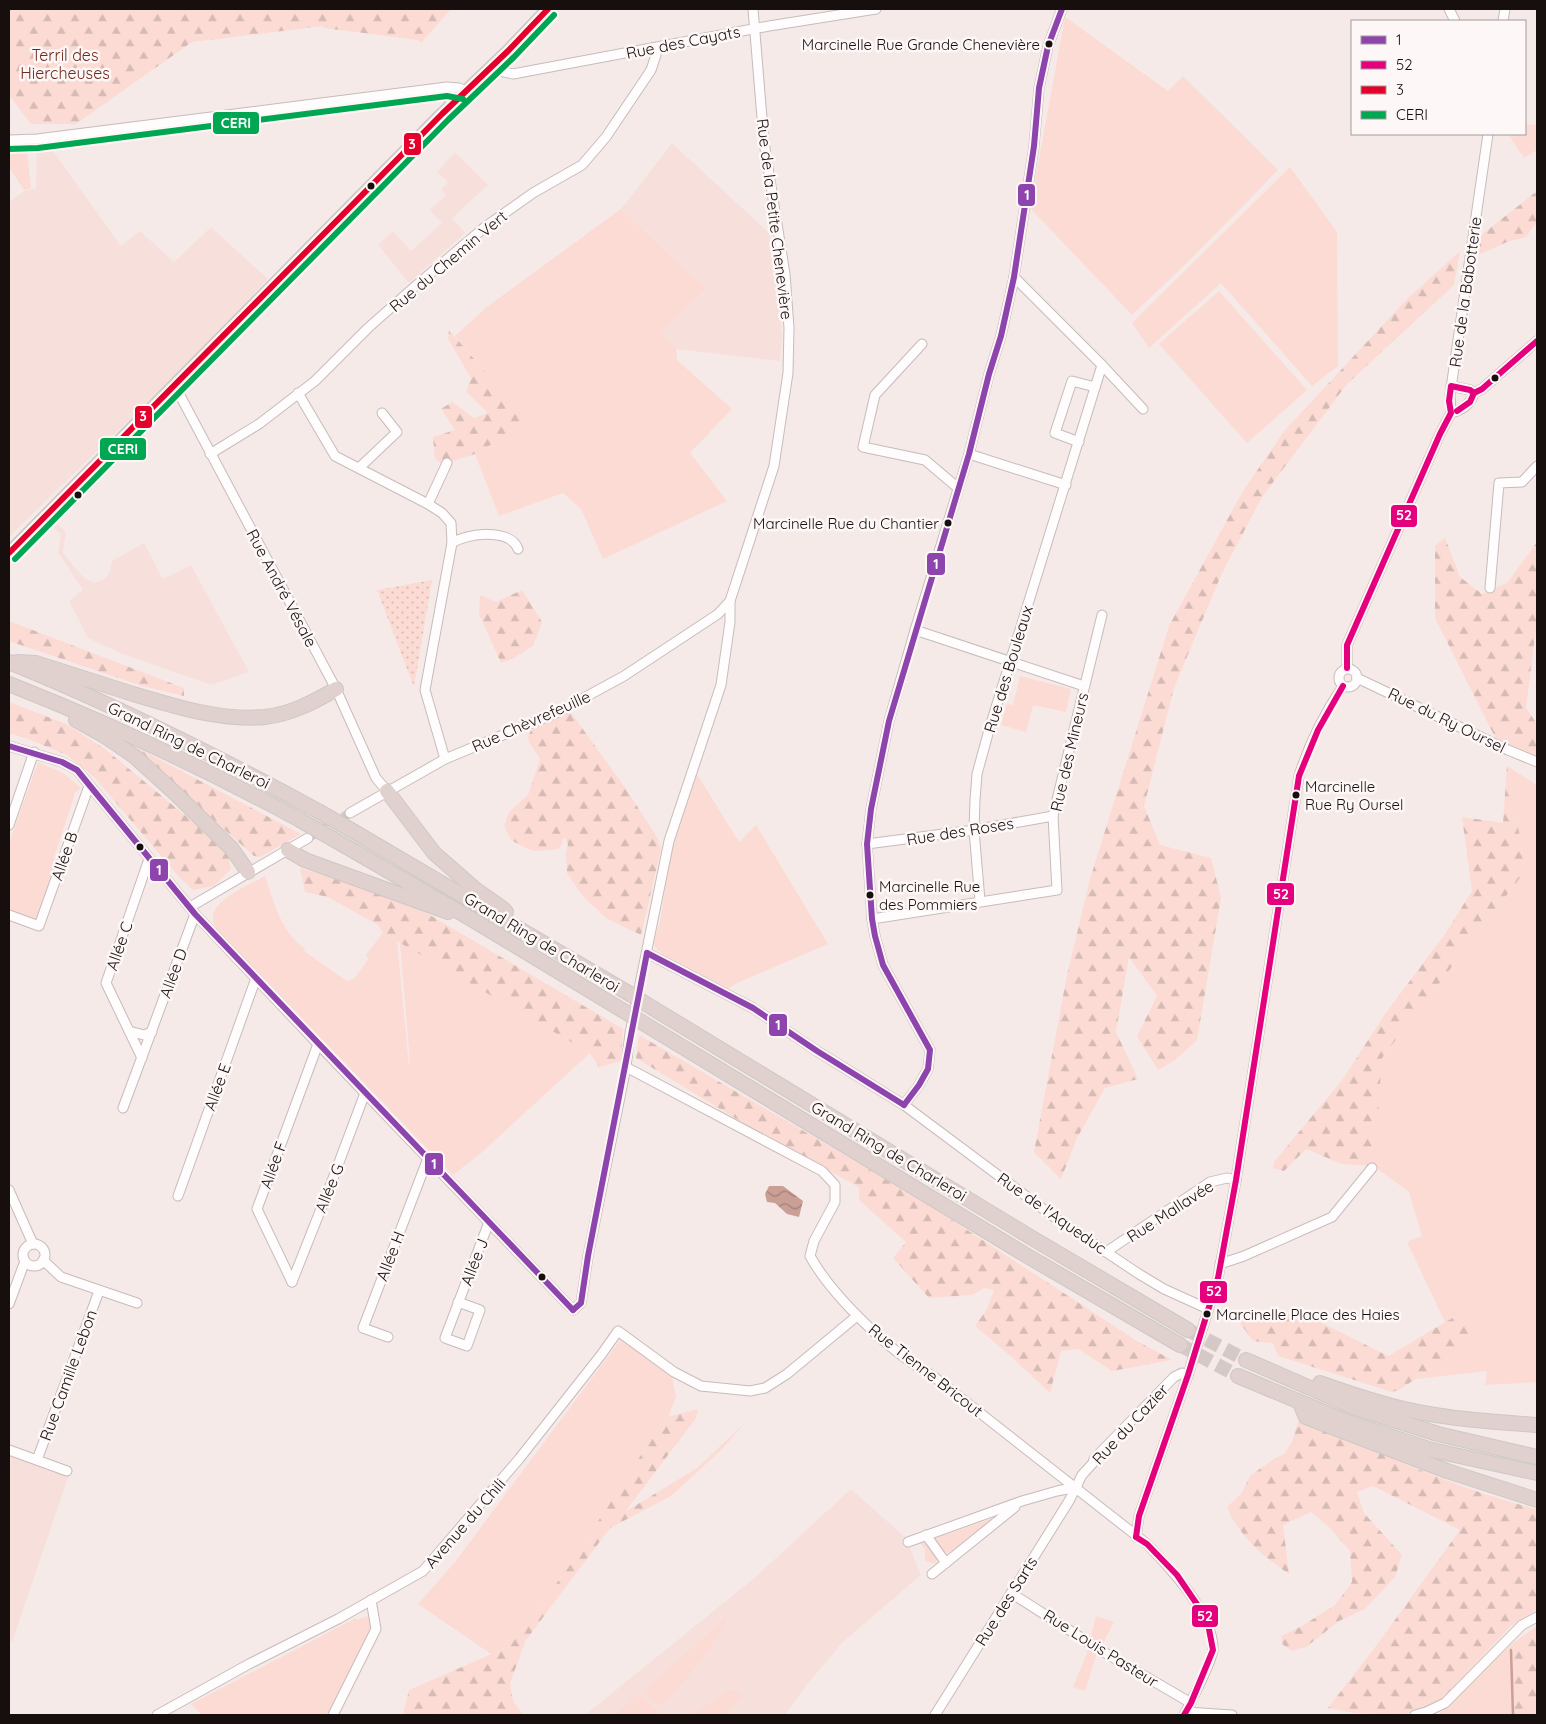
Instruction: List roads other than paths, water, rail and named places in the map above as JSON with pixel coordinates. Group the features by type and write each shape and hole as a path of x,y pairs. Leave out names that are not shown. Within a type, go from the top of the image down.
{"highway":[{"path":"9,662 36,662 164,703 210,713 242,717 266,717 289,712 317,700 336,689"},
{"name":"Grand Ring de Charleroi","path":"9,662 150,724 218,757 318,811 518,926 1032,1238 1188,1330"},
{"name":"Grand Ring de Charleroi","path":"9,684 142,740 300,820 468,917 1024,1254 1180,1345"},
{"path":"60,704 70,717 103,735 134,756 232,849 248,872"},
{"path":"387,791 434,853 475,889 502,908 518,926"},
{"path":"288,850 304,860 441,910 468,917"},
{"path":"1246,1360 1356,1408 1420,1428 1537,1457"},
{"path":"1238,1376 1350,1423 1432,1450 1537,1472"},
{"path":"1286,1378 1304,1376 1356,1396 1406,1409 1460,1418 1537,1425"},
{"path":"1300,1403 1306,1417 1447,1471 1537,1500"}],"main road":[{"path":"9,553 548,9"}],"street":[{"name":"Rue de la Petite Chenevière","path":"489,1222 573,1310 581,1303 588,1256 626,1067 630,1033 669,841 721,685 730,622 730,601 774,466 788,373 789,328 785,274 764,142 753,9"},
{"name":"Rue des Cayats","path":"493,65 504,72 513,74 755,29 876,9"},
{"path":"904,1105 928,1069 930,1050 883,965 875,936 872,919 867,844 871,809 889,721 969,454 989,374 1001,336 1014,277 1034,146 1039,88 1048,46 1062,9"},
{"name":"Rue du Chemin Vert","path":"210,454 259,424 315,381 368,328 417,284 486,227 534,193 582,165 606,137 655,64 655,48"},
{"path":"9,140 37,139 447,87 460,88 466,91"},
{"path":"428,90 442,93 454,102"},
{"name":"Rue de la Babotterie","path":"1348,668 1346,645 1451,413 1449,400 1488,135"},
{"path":"1014,277 1143,409"},
{"path":"922,344 875,395 863,447 926,460 958,488"},
{"path":"1451,413 1470,402 1474,393 1482,389 1536,344"},
{"name":"Rue des Bouleaux","path":"980,901 974,830 978,774 1010,662 1102,365"},
{"path":"1079,442 1055,433 1072,381 1095,387"},
{"name":"Rue André Vésale","path":"174,386 336,689 376,778 387,791"},
{"path":"1451,386 1470,390 1474,393"},
{"path":"298,393 335,456 428,504 442,513 452,523 452,543 425,690 445,759"},
{"path":"359,468 397,432 382,413"},
{"path":"969,454 1066,484"},
{"path":"428,504 447,463"},
{"path":"1490,588 1499,482 1522,482 1537,466"},
{"path":"452,543 460,537 476,534 493,535 511,541 516,544 518,549"},
{"name":"Rue Chèvrefeuille","path":"350,814 445,759 556,713 624,676 718,614 730,601"},
{"name":"Rue des Mineurs","path":"980,901 1057,890 1053,816 1102,616"},
{"path":"915,630 1084,686"},
{"path":"1348,668 1355,672 1357,678 1353,686 1342,686 1338,676 1341,671 1348,668"},
{"name":"Rue du Ry Oursel","path":"1357,678 1537,762"},
{"path":"1136,1537 1139,1516 1188,1375 1220,1264 1236,1180 1299,776 1311,742 1342,686"},
{"path":"9,746 34,752 62,762 77,770 193,910 365,1094 489,1222"},
{"path":"9,825 34,752"},
{"name":"Allée B","path":"9,915 39,926 89,786"},
{"name":"Rue des Roses","path":"867,844 974,830 1053,816"},
{"path":"193,910 248,872 308,838"},
{"name":"Allée C","path":"142,1058 106,983 149,859"},
{"path":"872,919 980,901"},
{"name":"Allée D","path":"123,1108 152,1032 193,910"},
{"name":"Rue de l'Aqueduc","path":"647,953 753,1008 817,1051 904,1105 1058,1220 1106,1252 1164,1289 1208,1309"},
{"name":"Allée E","path":"178,1196 256,978"},
{"path":"129,1031 144,1035 152,1032"},
{"name":"Allée F","path":"292,1282 257,1209 318,1044"},
{"name":"Rue Tienne Bricout","path":"626,1067 822,1171 835,1185 835,1202 814,1241 810,1256 818,1270 857,1316 916,1367 933,1376 1077,1487 1136,1537 1147,1544 1177,1575 1207,1619 1213,1650 1185,1714"},
{"name":"Allée G","path":"292,1282 365,1094"},
{"name":"Allée H","path":"388,1337 362,1328 428,1158"},
{"path":"1220,1264 1244,1256 1332,1217 1372,1168"},
{"name":"Rue Mallavée","path":"1106,1252 1210,1182 1226,1178 1236,1180"},
{"path":"9,1190 33,1244 42,1248 45,1254 41,1263 34,1266 25,1261"},
{"name":"Allée J","path":"458,1302 480,1310 467,1346 445,1338 458,1302 489,1222"},
{"path":"9,1304 25,1261 23,1252 27,1246 33,1244"},
{"name":"Rue Camille Lebon","path":"43,1260 61,1277 137,1303"},
{"name":"Rue Camille Lebon","path":"36,1460 99,1291"},
{"name":"Avenue du Chili","path":"158,1715 423,1571 519,1459 601,1355 618,1330 674,1372 702,1386 750,1392 765,1388 787,1374 857,1316"},
{"name":"Rue du Cazier","path":"1077,1487 1082,1475 1093,1464 1094,1459 1134,1416 1175,1376 1182,1373 1188,1375"},
{"name":"Rue Camille Lebon","path":"9,1450 67,1471"},
{"path":"908,1542 1022,1501 1077,1487"},
{"name":"Rue des Sarts","path":"935,1715 1077,1487"},
{"path":"932,1574 1022,1501"},
{"path":"926,1535 946,1563"},
{"name":"Rue Louis Pasteur","path":"1011,1593 1102,1651 1191,1703"},
{"path":"333,1715 376,1629 371,1600"},
{"path":"1415,1715 1445,1703 1522,1626 1537,1617"},
{"path":"1185,1714 1232,1715"}],"water":[{"path":"769,1186 783,1186 803,1201 799,1217 787,1214 775,1203 767,1202 765,1194"}],"waterway":[{"path":"1511,1650 1513,1715"}],"tunnel":[{"path":"308,838 350,813"},
{"path":"1188,1330 1246,1360"},
{"path":"1180,1345 1238,1376"}],"place":[{"name":"Marcinelle Rue Grande Chenevière","path":"1049,44"},
{"name":"Marcinelle Rue du Chantier","path":"948,523"},
{"name":"Marcinelle Rue Ry Oursel","path":"1296,795"},
{"name":"Marcinelle Rue des Pommiers","path":"870,895"},
{"name":"Marcinelle Place des Haies","path":"1207,1314"}],"park label":[{"name":"Terril des Hiercheuses","path":"65,64"}]}
